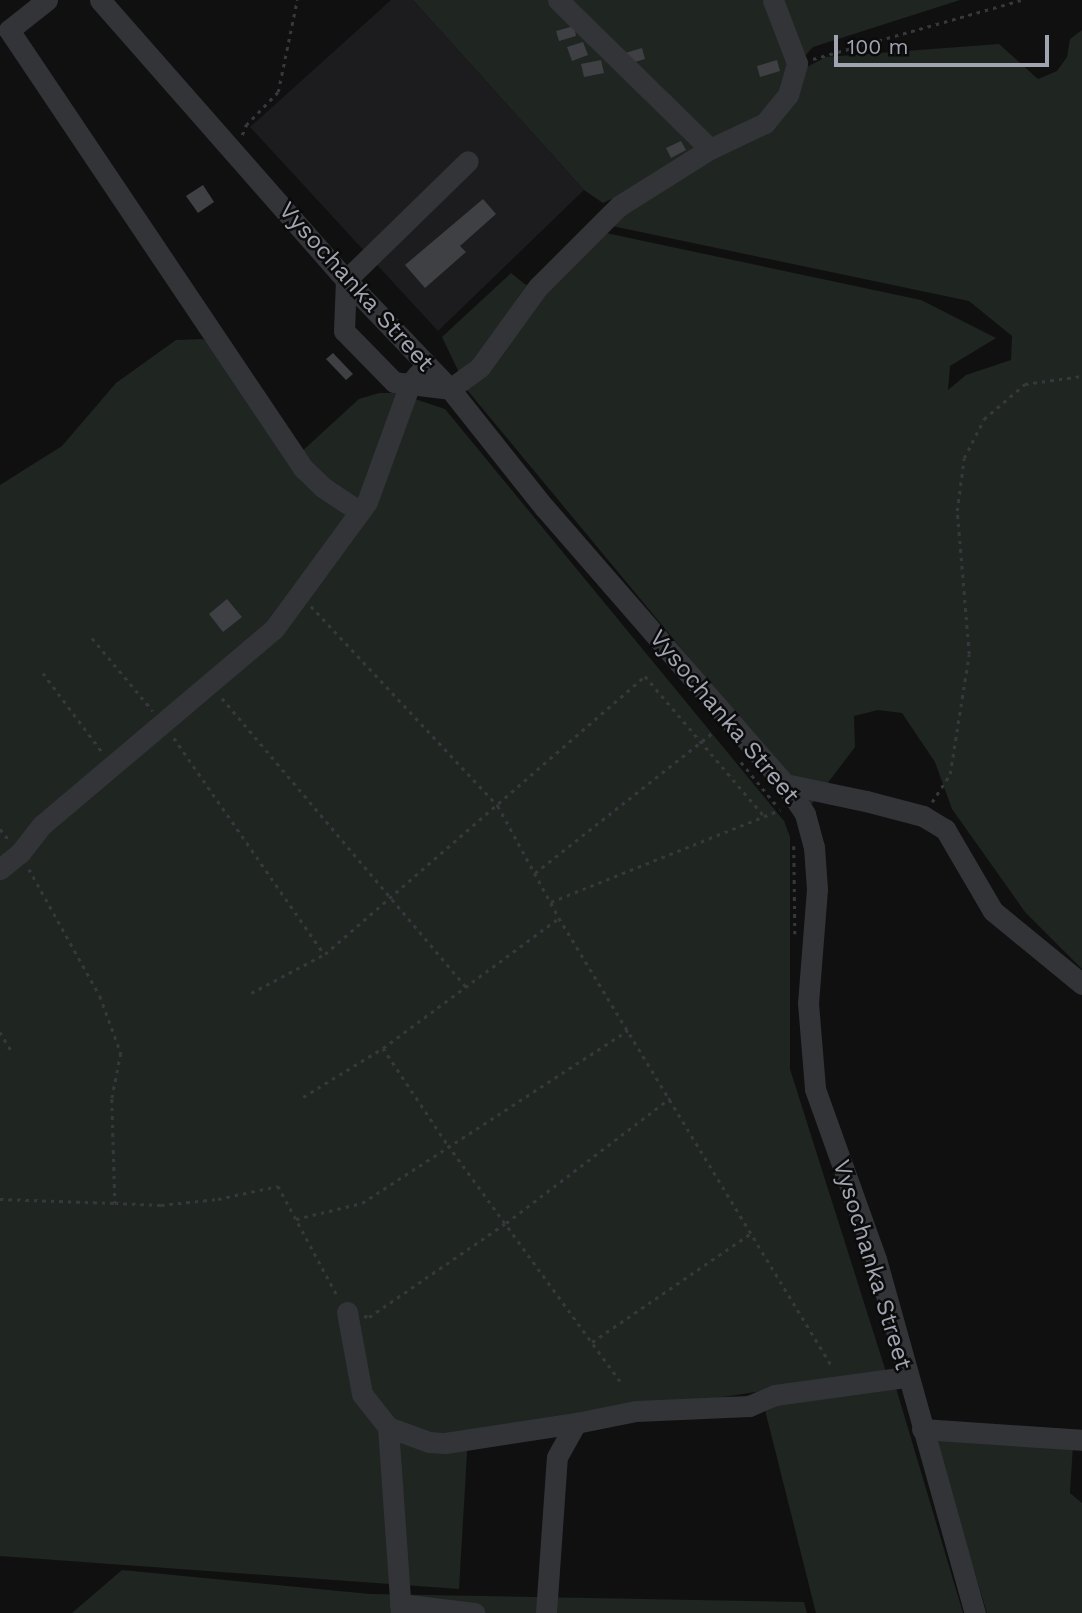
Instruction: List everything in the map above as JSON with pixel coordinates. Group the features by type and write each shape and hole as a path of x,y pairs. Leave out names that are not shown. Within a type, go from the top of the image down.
{"street":[{"path":"47,0 9,30 303,468 324,488 360,512"},
{"name":"Vysochanka Street","path":"100,0 346,281 450,389 544,507 785,784 805,814 814,847 817,889 808,1003 815,1088 876,1259 975,1613"},
{"path":"558,0 710,149"},
{"path":"468,161 346,281 344,331 394,383 450,389 480,367 538,287 618,206 710,149 765,123 788,95 797,63 774,0"},
{"path":"0,869 20,853 42,825 274,629 367,502 410,384 418,374 421,358"},
{"path":"785,784 923,816 945,829 993,911 1004,923 1082,984"},
{"path":"346,1312 362,1394 388,1427 429,1442 444,1443 636,1411 749,1406 775,1395 907,1377"},
{"path":"546,1613 556,1457 576,1423"},
{"path":"388,1427 400,1609 474,1613"},
{"path":"922,1429 1082,1440"}],"path":[{"path":"234,151 246,125 278,92 298,0"},
{"path":"797,63 1021,0"},
{"path":"923,816 950,774 969,654 957,510 964,458 984,419 1026,384 1082,376"},
{"path":"300,593 498,806 559,918 844,1386"},
{"path":"92,638 163,723 325,954"},
{"path":"43,673 112,766"},
{"path":"251,993 325,954 391,900 645,676 766,818"},
{"path":"211,684 466,987"},
{"path":"535,873 715,731"},
{"path":"740,761 788,819"},
{"path":"551,902 766,818 780,810"},
{"path":"0,829 20,853 100,996 121,1053 112,1099 116,1203"},
{"path":"794,836 794,945"},
{"path":"303,1097 383,1048 559,918"},
{"path":"295,1219 362,1203 628,1030"},
{"path":"0,1032 11,1050"},
{"path":"383,1048 448,1145 620,1381"},
{"path":"0,1199 161,1205 218,1199 278,1186 346,1312 369,1317 506,1223 670,1098"},
{"path":"592,1342 751,1232"}],"shaded area":[{"path":"391,0 413,0 584,190 438,331 250,127"},
{"path":"413,0 960,0 813,47 784,79 826,57 999,44 1038,79 1057,71 1067,57 1070,39 1082,30 1082,969 1025,912 952,809 935,762 902,713 878,710 854,716 855,747 811,805 468,391 442,337 511,273 526,285 606,233 921,300 996,338 950,366 948,390 966,375 1011,360 1012,336 969,301 612,226 639,197 704,156 603,203 584,190"},
{"path":"203,339 224,358 288,464 359,399 379,393 397,393 445,409 784,821 790,837 790,1069 886,1372 468,1436 459,1589 0,1556 0,485 62,446 116,383 176,340"},
{"path":"896,1388 963,1613 816,1613 763,1402"},
{"path":"934,1438 1073,1445 1070,1493 1082,1503 1082,1613 987,1613"},
{"path":"122,1570 370,1594 804,1602 807,1613 72,1613"}],"building":[{"path":"574,26 576,36 559,41 556,31"},
{"path":"583,42 588,55 572,61 567,47"},
{"path":"642,48 645,59 628,64 625,53"},
{"path":"601,60 604,73 584,77 581,64"},
{"path":"777,60 780,71 760,77 757,66"},
{"path":"681,141 686,150 671,158 666,148"},
{"path":"203,185 214,202 198,213 186,196"},
{"path":"483,199 496,214 460,246 466,252 425,288 405,265"},
{"path":"333,353 353,374 346,380 326,359"},
{"path":"227,599 242,617 223,632 209,614"}]}
